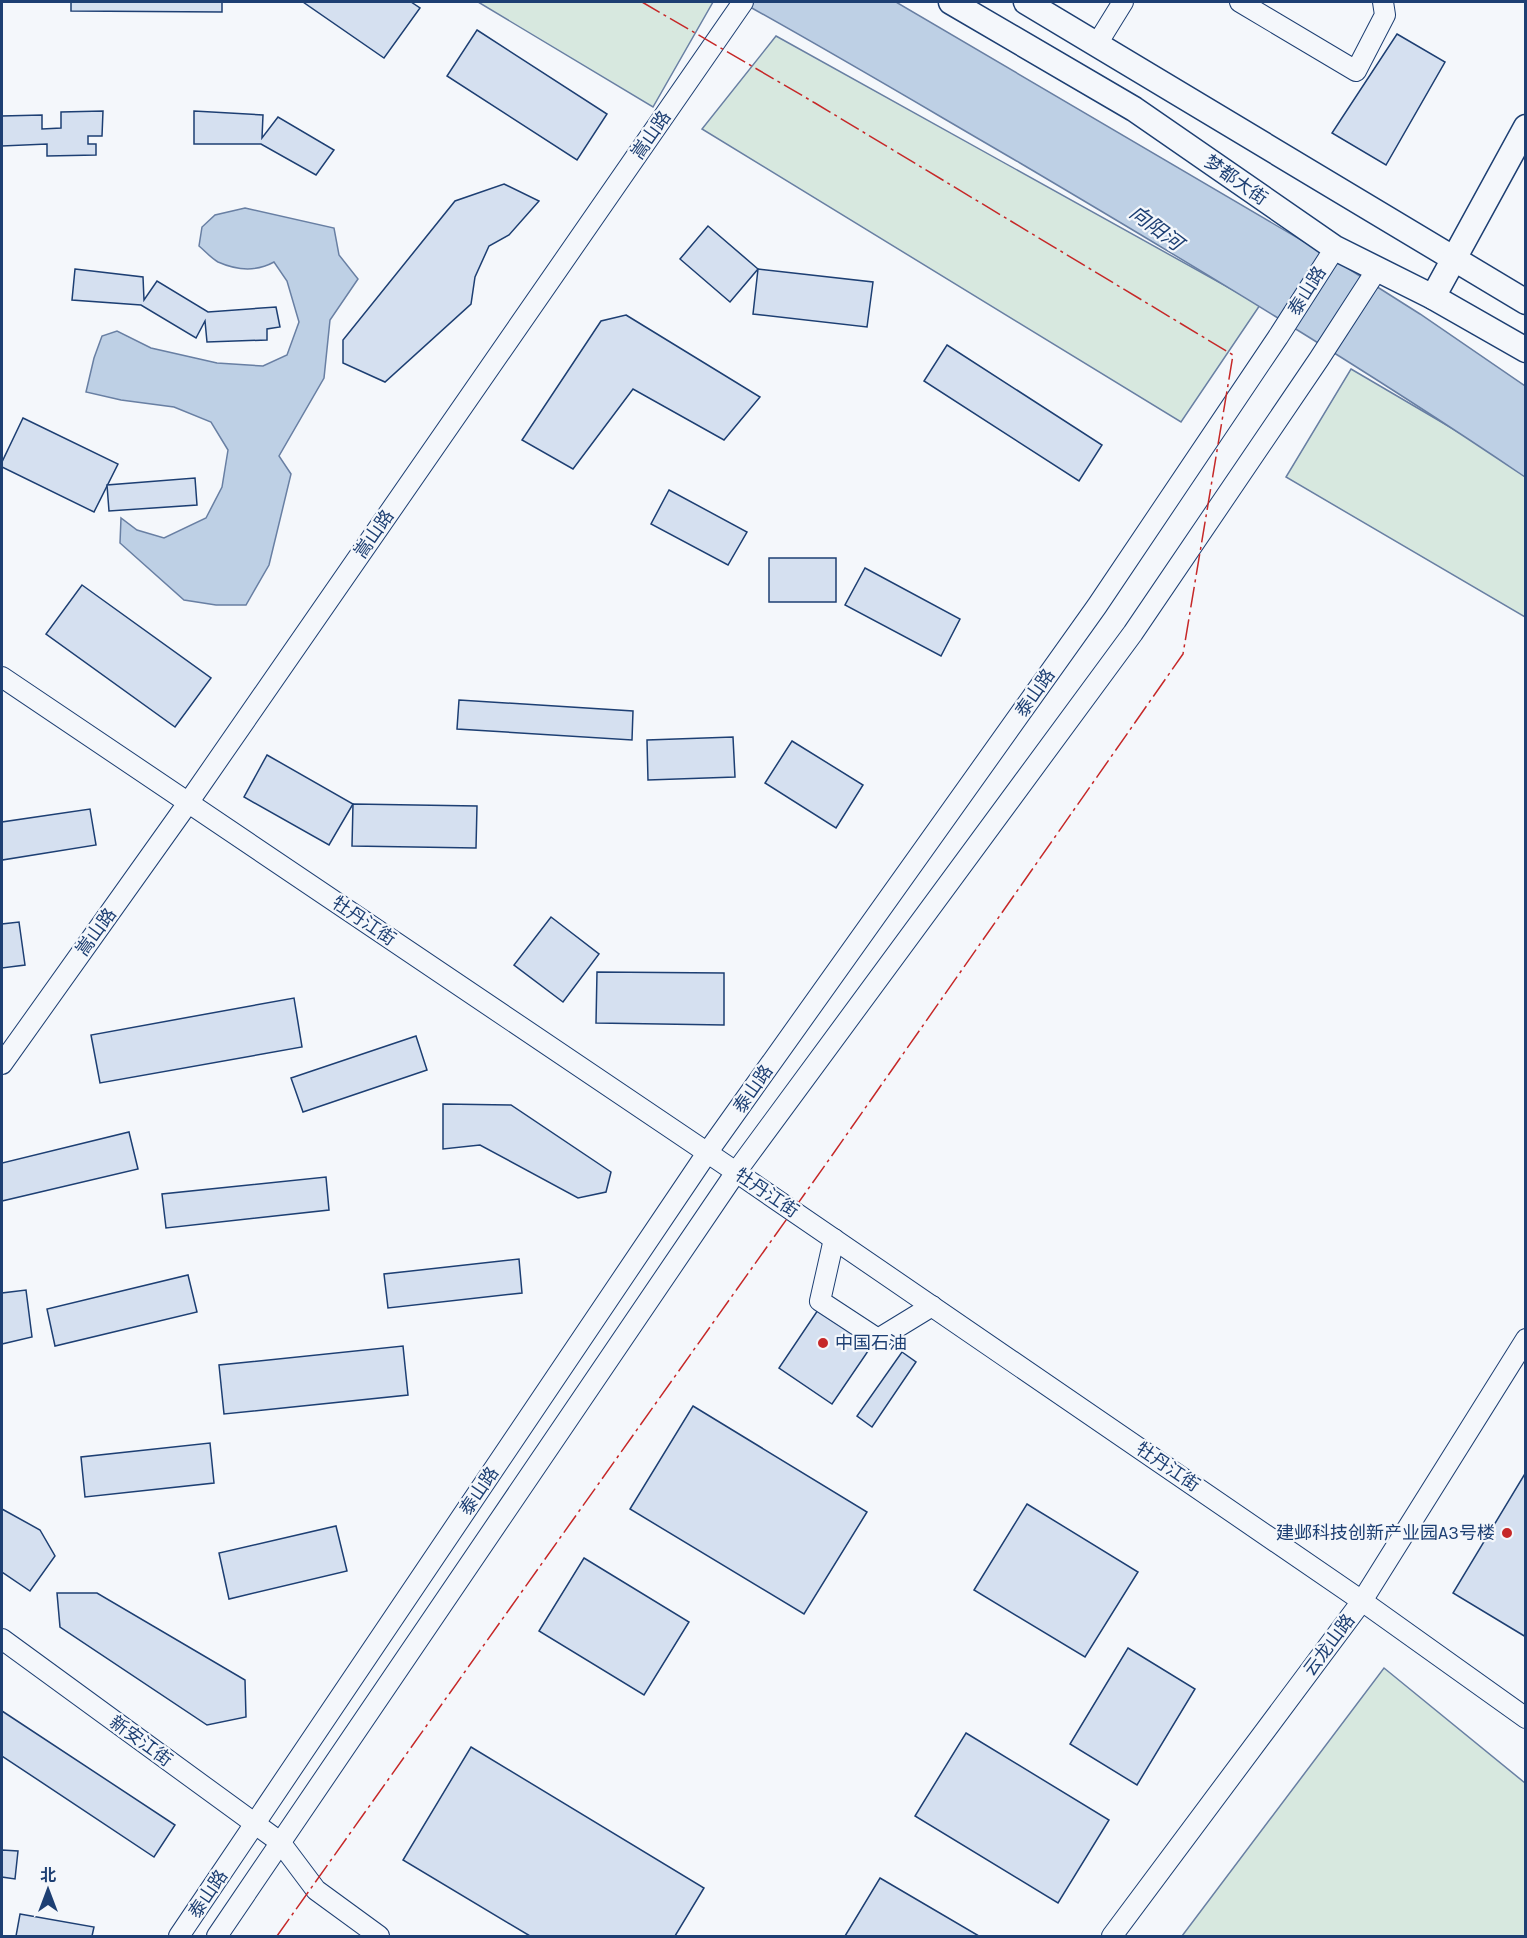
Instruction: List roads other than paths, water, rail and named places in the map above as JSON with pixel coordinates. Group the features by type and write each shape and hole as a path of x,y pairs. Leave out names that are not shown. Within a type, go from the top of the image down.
{"main road":[{"name":"梦都大街","path":"951,2 1134,109 1335,248 1433,297 1526,350"},
{"path":"1026,2 1526,302"},
{"path":"1433,297 1526,127"}],"street":[{"name":"嵩山路","path":"2,1064 188,803 743,2"},
{"path":"1097,45 1123,2"},
{"path":"1240,2 1356,71 1385,15 1383,2"},
{"name":"泰山路","path":"179,1936 707,1153 1097,606 1278,337 1335,248"},
{"name":"泰山路","path":"217,1936 736,1172 1132,633 1319,359 1378,268"},
{"name":"牡丹江街","path":"2,677 736,1172 1362,1601 1526,1718"},
{"path":"834,1239 820,1301 879,1339 932,1306"},
{"name":"云龙山路","path":"1112,1936 1362,1601 1526,1339"},
{"name":"新安江街","path":"2,1639 280,1842 316,1890 379,1936"}],"water":[{"name":"向阳河","path":"741,2 896,2 1330,257 1420,314 1525,386 1525,477 1401,395 1212,277"},
{"path":"245,208 334,228 339,255 358,279 330,320 324,378 279,456 291,474 269,565 246,605 216,605 184,600 120,543 121,518 137,530 164,538 206,518 222,487 228,450 211,422 174,407 121,400 86,392 102,336 117,331 151,348 217,363 263,366 287,355 299,322 287,281 274,262 253,269 232,267 215,260 199,246 202,227 215,215"}],"place":[{"name":"中国石油","path":"823,1343"},
{"name":"建邺科技创新产业园A3号楼","path":"1507,1533"}]}
